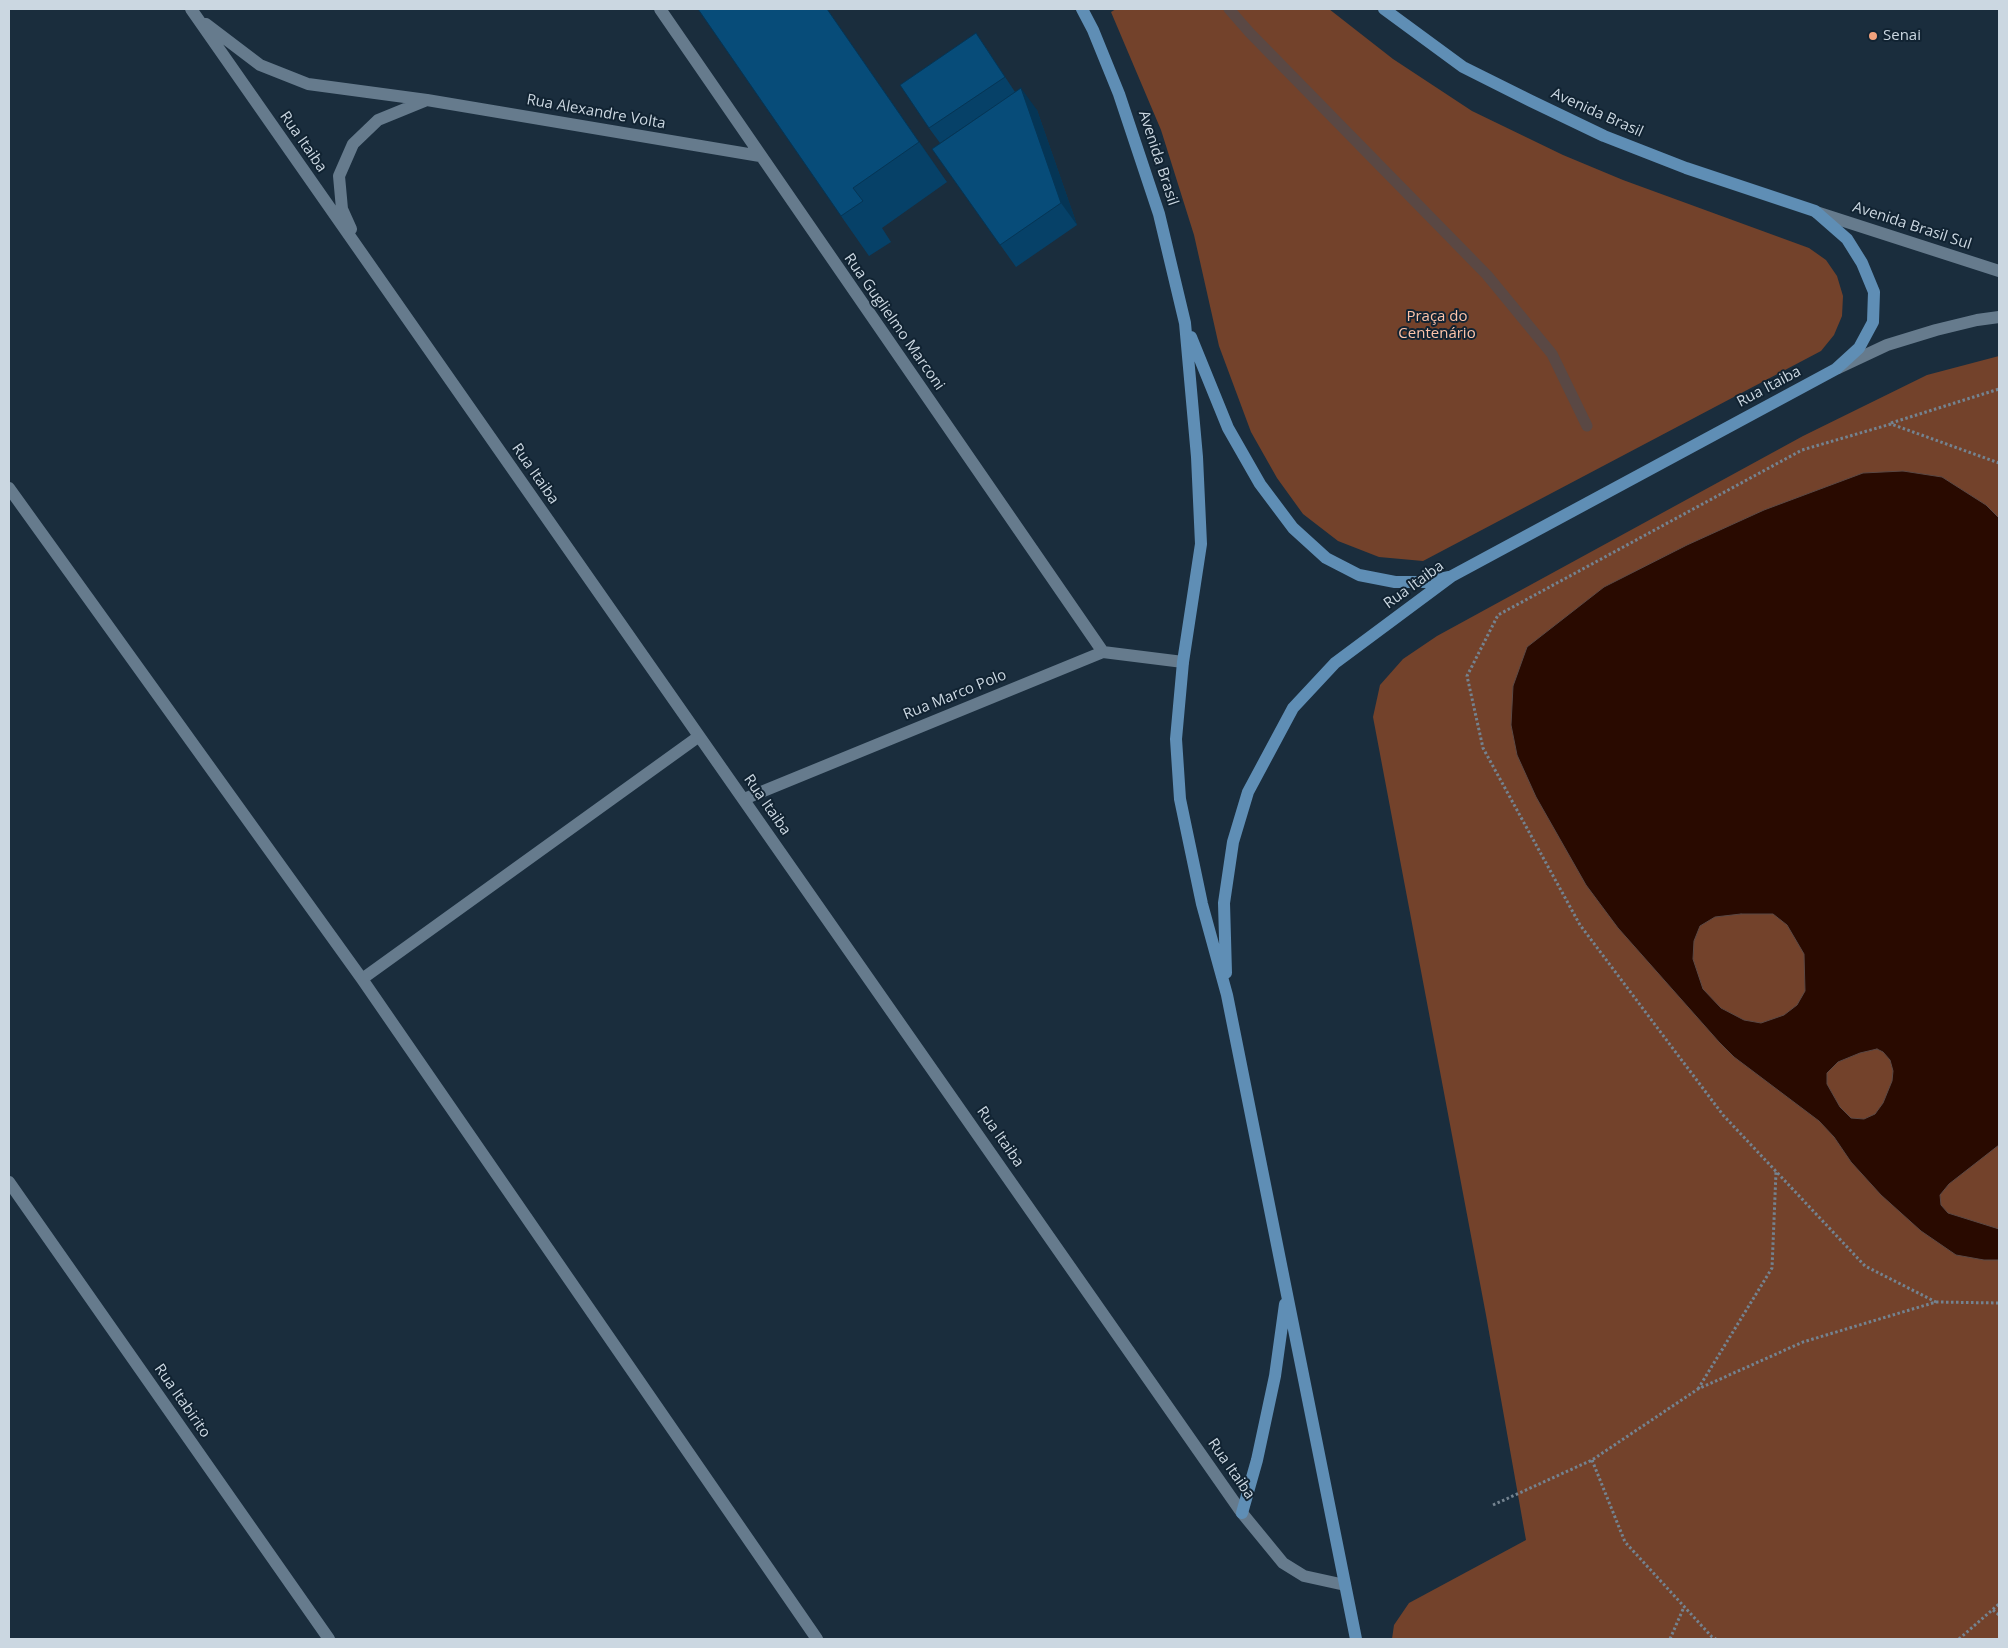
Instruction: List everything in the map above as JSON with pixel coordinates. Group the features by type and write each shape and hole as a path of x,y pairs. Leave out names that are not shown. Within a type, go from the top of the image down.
{"main road":[{"name":"Avenida Brasil","path":"1082,9 1094,30 1119,94 1159,214 1185,323"},
{"path":"1094,30 1095,9"},
{"name":"Avenida Brasil","path":"1384,9 1463,67 1531,102 1604,136 1686,168 1815,211"},
{"name":"Rua Itaiba","path":"1227,995 1224,902 1233,842 1248,792 1293,708 1334,663 1452,576 1836,369 1860,348 1873,322 1874,292 1862,264 1848,240 1815,211"},
{"path":"1185,323 1228,428 1260,484 1293,528 1326,558 1359,575 1395,582 1425,582 1452,576"},
{"name":"Rua Itaiba","path":"1185,323 1197,457 1202,544 1184,662 1176,739 1180,799 1202,904 1227,995 1356,1639"},
{"path":"1242,1513 1257,1460 1275,1376 1287,1294"}],"street":[{"name":"Rua Guglielmo Marconi","path":"660,9 1103,652"},
{"name":"Rua Alexandre Volta","path":"194,13 260,66 308,84 427,100 760,156"},
{"name":"Rua Itaiba","path":"194,13 698,737 744,799 1242,1513 1283,1563 1304,1576 1345,1585"},
{"path":"366,261 342,208 339,176 353,144 378,120 427,100"},
{"name":"Avenida Brasil Sul","path":"1815,211 1999,271"},
{"path":"1836,369 1887,345 1936,330 1977,320 1999,317"},
{"path":"9,488 362,978 817,1639"},
{"name":"Rua Marco Polo","path":"744,799 1103,652 1184,662"},
{"path":"362,978 698,737"},
{"name":"Rua Itabirito","path":"9,1182 329,1639"}],"path":[{"path":"1936,1302 1865,1266 1722,1115 1580,925 1483,748 1467,676 1498,615 1802,450 1999,389"},
{"path":"1891,424 1999,463"},
{"path":"1698,1389 1772,1268 1776,1172"},
{"path":"1493,1505 1592,1460 1698,1389 1803,1342 1936,1302 1999,1304"},
{"path":"1592,1460 1625,1542 1716,1639"},
{"path":"1959,1639 1999,1604"},
{"path":"1670,1639 1684,1607"},
{"path":"1993,1610 1999,1615"}],"green space":[{"name":"Praça do Centenário","path":"1116,9 1329,9 1393,59 1472,111 1563,155 1623,180 1809,248 1826,260 1837,276 1843,296 1842,316 1834,335 1821,351 1423,561 1379,557 1338,541 1303,514 1277,478 1251,432 1219,346 1194,235 1161,130 1111,12"},
{"path":"1999,356 1999,1639 1392,1639 1394,1625 1409,1603 1526,1540 1486,1315 1373,717 1380,685 1403,659 1437,636 1803,436 1927,375"}],"shaded area":[{"path":"1903,471 1942,477 1986,505 1999,518 1999,1145 1949,1184 1940,1195 1941,1205 1948,1213 1999,1229 1999,1260 1984,1260 1956,1255 1921,1231 1881,1195 1851,1162 1834,1137 1819,1121 1734,1057 1719,1042 1618,928 1586,885 1536,797 1517,755 1511,725 1513,686 1527,647 1604,587 1687,545 1764,510 1863,473","holes":["1741,914 1773,914 1787,925 1804,954 1805,991 1797,1005 1784,1015 1761,1023 1744,1020 1721,1008 1703,989 1693,959 1694,941 1700,926 1715,917","1877,1049 1883,1052 1890,1060 1893,1071 1892,1081 1883,1103 1875,1114 1864,1119 1851,1118 1840,1107 1827,1084 1827,1073 1838,1062 1860,1053"]}],"building":[{"path":"698,9 827,9 919,142 853,188 863,201 841,216"},
{"path":"976,33 1005,77 929,128 900,85"},
{"path":"1021,88 1061,203 1000,245 932,149"}],"waterway":[{"path":"1229,9 1250,33 1487,275 1552,354 1587,426"}],"place":[{"name":"Senai","path":"1873,36"}]}
